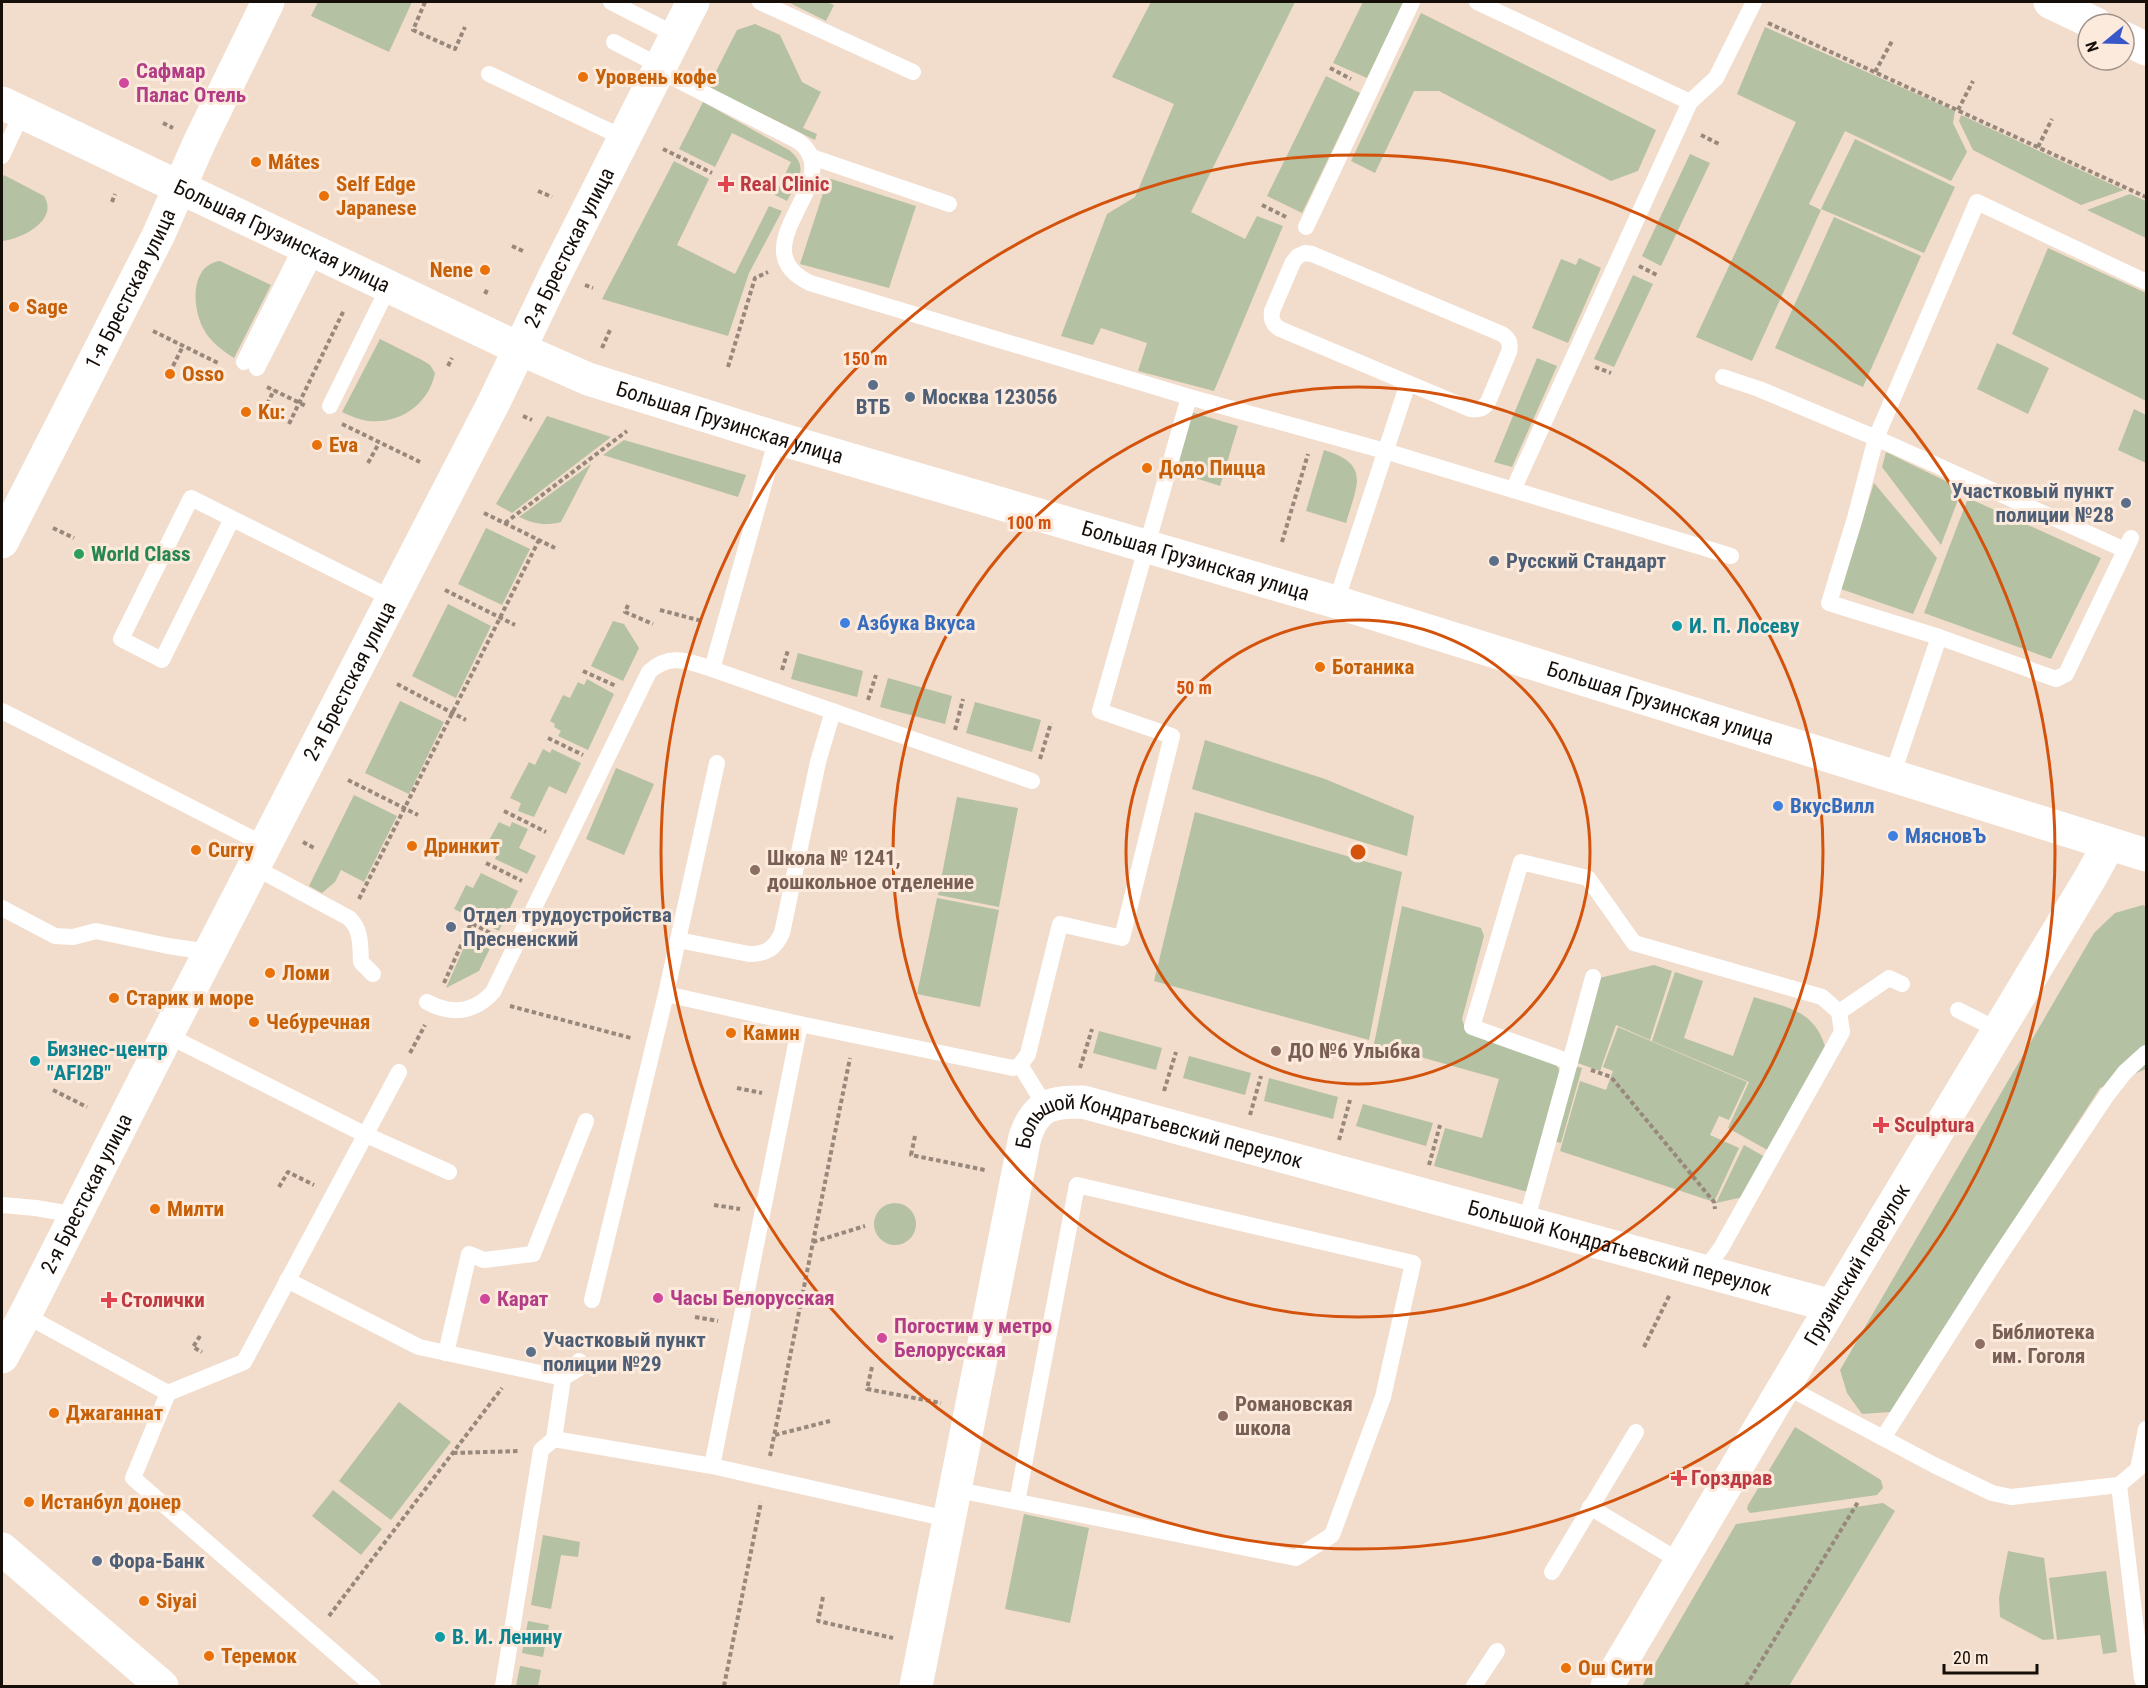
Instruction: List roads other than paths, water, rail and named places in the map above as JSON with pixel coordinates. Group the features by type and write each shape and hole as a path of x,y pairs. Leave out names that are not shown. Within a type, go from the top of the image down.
{"street":[{"name":"2-я Брестская улица","path":"2,1357 166,1035 393,599 693,2"},
{"path":"2050,2 2076,14"},
{"name":"1-я Брестская улица","path":"4,529 159,236 200,141 265,3"},
{"name":"Большая Грузинская улица","path":"8,108 588,379 777,438 1336,602 2146,855"},
{"name":"Грузинский переулок","path":"1608,1686 1832,1306 2109,844"},
{"name":"Большой Кондратьевский переулок","path":"916,1686 1025,1137 1036,1115 1046,1107 1058,1102 1083,1102 1832,1306"},
{"path":"2,1549 162,1686"}],"lane":[{"path":"611,2 676,35"},
{"path":"760,2 914,72"},
{"path":"1306,227 1412,2"},
{"path":"1477,2 1690,102"},
{"path":"1513,490 1690,102 1716,78 1751,8"},
{"path":"614,42 798,141 809,151 814,164 811,178 784,242 787,263 801,279 810,284 1189,397 1386,452 1731,556"},
{"path":"489,74 624,138"},
{"path":"2,156 8,108"},
{"path":"812,157 950,204"},
{"path":"1723,377 1759,389 1876,438 2128,544 2066,674 2056,679 1939,637 1829,603 1856,518 1876,438 1977,202 2146,282"},
{"path":"309,249 250,365 280,290 309,249"},
{"path":"1305,253 1312,254 1502,334 1508,338 1511,345 1488,402 1477,410 1408,383 1274,325 1271,318 1272,310 1293,262 1298,256 1305,253"},
{"path":"330,406 389,286"},
{"path":"1336,602 1408,383"},
{"path":"666,994 1006,1068 1020,1065 1028,1054 1060,924 1122,938 1173,736 1100,711 1189,397"},
{"path":"712,669 777,438"},
{"path":"232,519 162,660 121,639 191,498 393,599"},
{"path":"1892,776 1939,637"},
{"path":"434,1000 453,1011 471,1008 486,999 497,985 649,672 655,666 672,659 690,661 1032,781"},
{"path":"2,711 259,856 350,918 356,924 359,932 361,962 373,974"},
{"path":"678,940 750,954 760,954 771,950 778,942 782,933 818,762 833,711"},
{"path":"592,1300 666,994 717,763"},
{"path":"1570,1062 1472,1027 1521,862 1588,878 1634,943 1822,997 1839,1012 1842,1032 1720,1248 1694,1268"},
{"path":"2,908 55,936 73,937 96,931 209,952"},
{"path":"1526,1222 1593,977"},
{"path":"1839,1012 1889,978 1902,984"},
{"path":"1958,1010 1998,1030"},
{"path":"712,1466 800,1023"},
{"path":"166,1035 364,1134 449,1172"},
{"path":"1883,1438 1990,1270 2107,1095 2125,1072 2146,1053"},
{"path":"1020,1065 1046,1107"},
{"path":"373,1686 133,1478 168,1394 244,1362 399,1072"},
{"path":"446,1353 469,1254 484,1260 533,1254 586,1121"},
{"path":"554,1439 712,1466 766,1478 951,1504 1017,1502 1296,1558 1332,1535 1383,1397 1413,1263 1077,1185 1017,1502"},
{"path":"2,1205 76,1215"},
{"path":"287,1280 419,1347 563,1378 578,1369 579,1362"},
{"path":"25,1315 168,1394"},
{"path":"503,1686 541,1450 554,1439 563,1378"},
{"path":"1785,1386 1992,1493 2012,1497 2120,1485 2138,1469 2146,1429"},
{"path":"1552,1572 1636,1432"},
{"path":"2120,1485 2142,1679 2146,1679"},
{"path":"1590,1507 1681,1562"},
{"path":"1474,1686 1497,1651"}],"place":[{"name":"Уровень кофе","path":"583,77"},
{"name":"Сафмар Палас Отель","path":"124,83"},
{"name":"Mátes","path":"256,162"},
{"name":"Real Clinic","path":"726,184"},
{"name":"Self Edge Japanese","path":"324,196"},
{"name":"Nene","path":"485,270"},
{"name":"Sage","path":"14,307"},
{"name":"Osso","path":"170,374"},
{"name":"ВТБ","path":"873,385"},
{"name":"Москва 123056","path":"910,397"},
{"name":"Ku:","path":"246,412"},
{"name":"Eva","path":"317,445"},
{"name":"Додо Пицца","path":"1147,468"},
{"name":"Участковый пункт полиции №28","path":"2126,503"},
{"name":"World Class","path":"79,554"},
{"name":"Русский Стандарт","path":"1494,561"},
{"name":"Азбука Вкуса","path":"845,623"},
{"name":"И. П. Лосеву","path":"1677,626"},
{"name":"Ботаника","path":"1320,667"},
{"name":"ВкусВилл","path":"1778,806"},
{"name":"МясновЪ","path":"1893,836"},
{"name":"Дринкит","path":"412,846"},
{"name":"Curry","path":"196,850"},
{"name":"Школа № 1241, дошкольное отделение","path":"755,870"},
{"name":"Отдел трудоустройства Пресненский","path":"451,927"},
{"name":"Ломи","path":"270,973"},
{"name":"Старик и море","path":"114,998"},
{"name":"Чебуречная","path":"254,1022"},
{"name":"Камин","path":"731,1033"},
{"name":"ДО №6 Улыбка","path":"1276,1051"},
{"name":"Бизнес-центр \"AFI2B\"","path":"35,1061"},
{"name":"Sculptura","path":"1881,1125"},
{"name":"Милти","path":"155,1209"},
{"name":"Часы Белорусская","path":"658,1298"},
{"name":"Карат","path":"485,1299"},
{"name":"Столички","path":"109,1300"},
{"name":"Погостим у метро Белорусская","path":"882,1338"},
{"name":"Библиотека им. Гоголя","path":"1980,1344"},
{"name":"Участковый пункт полиции №29","path":"531,1352"},
{"name":"Джаганнат","path":"54,1413"},
{"name":"Романовская школа","path":"1223,1416"},
{"name":"Горздрав","path":"1679,1478"},
{"name":"Истанбул донер","path":"29,1502"},
{"name":"Фора-Банк","path":"97,1561"},
{"name":"Siyai","path":"144,1601"},
{"name":"В. И. Ленину","path":"440,1637"},
{"name":"Теремок","path":"209,1656"},
{"name":"Ош Сити","path":"1566,1668"}]}
